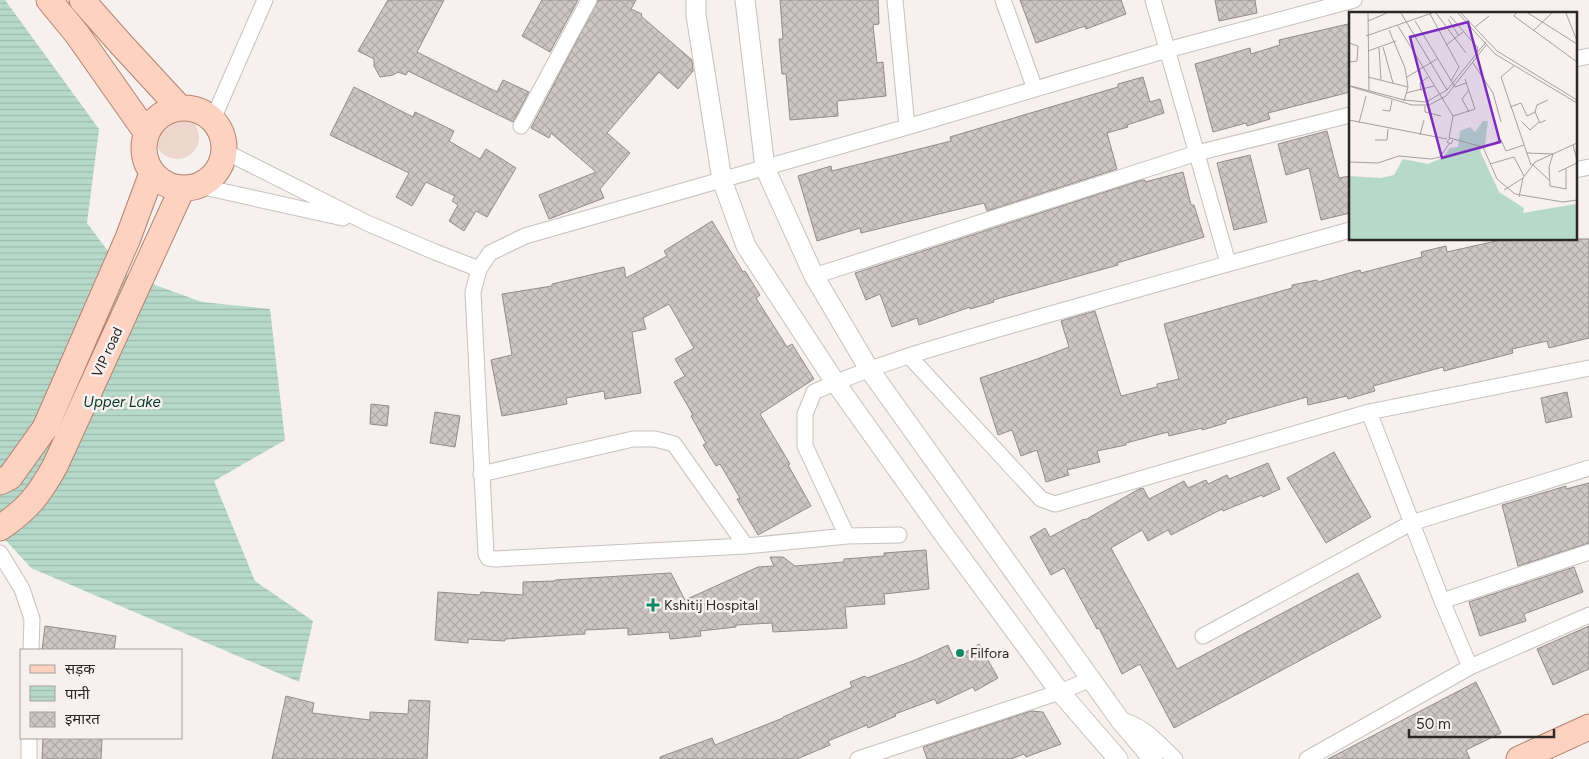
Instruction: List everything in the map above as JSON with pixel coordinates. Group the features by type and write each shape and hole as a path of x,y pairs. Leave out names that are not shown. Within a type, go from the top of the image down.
{"main road":[{"path":"49,0 78,34 146,132"},
{"path":"82,0 180,107"},
{"path":"190,188 165,185 152,173 145,161 143,146 146,132 160,115 180,107 198,110 213,120 224,140 224,151"},
{"name":"VIP road","path":"0,528 17,517 40,493 55,466 154,249 190,188 213,177 222,162 224,151"},
{"name":"VIP road","path":"0,482 10,477 45,428 128,238 152,173"},
{"path":"1519,759 1589,727"}],"street":[{"path":"213,120 265,0"},
{"path":"521,126 588,0"},
{"path":"696,0 696,15 722,180 746,246 835,382 942,532 1060,692 1118,759"},
{"path":"745,0 765,168 814,276 870,369 1120,720 1153,759"},
{"path":"895,0 907,127"},
{"path":"1003,0 1035,89"},
{"path":"1153,0 1228,263"},
{"path":"900,535 847,536 746,546 488,558 486,554 481,474 473,292 479,269 490,253 525,236 907,127 1167,50 1354,0"},
{"path":"1576,59 1589,56"},
{"path":"814,276 1197,153 1349,115"},
{"path":"224,151 366,223 479,269"},
{"path":"1576,170 1589,167"},
{"path":"190,188 366,223"},
{"path":"847,536 805,446 805,414 814,392 835,382 909,356 1228,263 1349,230"},
{"path":"909,356 1041,499 1055,504 1368,412 1589,368"},
{"path":"1368,412 1470,667"},
{"path":"481,474 633,439 655,439 674,444 746,546"},
{"path":"1203,636 1411,523 1589,468"},
{"path":"1442,601 1589,552"},
{"path":"0,554 22,589 32,619 32,649"},
{"path":"1308,759 1470,667 1589,615"},
{"path":"858,759 1091,680"},
{"path":"1120,720 1127,721 1143,730 1175,759"},
{"path":"29,739 29,759"}],"shaded area":[{"path":"177,115 189,119 195,125 199,137 195,149 189,155 177,159 165,155 159,149 155,137 159,125 165,119"}],"water":[{"name":"Upper Lake","path":"0,0 5,0 99,129 87,223 125,274 202,302 270,309 285,440 214,481 255,581 313,621 299,682 31,568 0,534"}],"building":[{"path":"388,0 444,0 417,52 497,92 503,80 529,92 513,122 408,71 406,75 398,72 393,75 380,77 374,66 374,59 358,51"},
{"path":"542,0 578,0 550,52 522,36"},
{"path":"598,0 636,0 631,9 642,14 641,16 692,60 693,71 678,89 659,72 607,133 630,153 600,189 604,198 549,219 539,195 596,172 551,133 549,138 531,128"},
{"path":"780,0 878,0 879,24 873,25 877,63 883,62 886,96 837,101 838,116 790,120 786,74 782,74 779,39 783,39"},
{"path":"1020,0 1121,0 1126,14 1086,29 1085,26 1036,43"},
{"path":"1215,0 1255,0 1257,13 1219,21"},
{"path":"1348,24 1349,92 1268,113 1270,119 1247,126 1246,123 1213,132 1195,64 1250,48 1251,54 1280,45 1279,40"},
{"path":"1143,77 1150,102 1160,99 1164,113 1107,133 1117,169 987,211 984,203 861,233 860,228 817,241 798,176 831,166 832,171 951,141 950,137 1118,87 1118,84"},
{"path":"354,87 413,117 415,112 454,131 449,141 480,159 486,149 516,168 487,217 476,211 464,231 449,221 458,205 452,201 455,196 426,182 412,206 396,197 409,173 330,135"},
{"path":"1327,131 1339,178 1349,176 1349,213 1321,220 1309,168 1286,175 1278,144"},
{"path":"1250,155 1267,222 1234,230 1217,163"},
{"path":"1183,172 1191,205 1194,205 1204,237 1117,263 1118,265 993,300 994,302 970,309 970,307 919,325 917,318 892,327 880,294 866,300 855,273 1142,180 1145,180 1145,182"},
{"path":"712,221 743,272 745,271 760,295 756,298 787,347 792,344 814,379 760,414 790,464 788,465 811,506 758,535 737,499 740,498 720,464 716,466 703,445 706,443 674,382 685,376 675,359 694,348 669,304 643,318 646,329 632,332 641,393 605,399 604,391 566,398 567,404 502,416 491,360 512,355 502,294 552,286 552,284 624,267 626,278 667,256 664,251"},
{"path":"1589,239 1589,338 1549,348 1547,341 1512,349 1513,353 1444,371 1443,367 1373,386 1375,391 1348,399 1347,396 1308,405 1307,397 1226,420 1226,423 1202,430 1202,428 1169,436 1168,432 1126,443 1126,445 1097,451 1100,462 1067,470 1069,475 1046,482 1037,450 1021,456 1012,430 998,435 980,378 1069,347 1061,321 1095,311 1121,396 1179,379 1164,324 1292,288 1292,285 1317,280 1318,282 1360,270 1361,273 1422,257 1421,252 1446,246 1447,252 1501,240"},
{"path":"1567,392 1572,417 1546,423 1541,398"},
{"path":"371,404 389,406 387,426 370,424"},
{"path":"435,412 460,416 455,447 430,443"},
{"path":"1334,452 1371,517 1326,543 1287,478"},
{"path":"1268,463 1280,489 1223,511 1222,509 1171,535 1168,530 1148,541 1142,530 1111,548 1177,669 1358,573 1381,617 1174,728 1140,664 1122,674 1099,628 1097,629 1064,568 1051,575 1030,537 1045,528 1050,537 1085,520 1139,489 1143,488 1149,499 1184,481 1188,488 1206,480 1208,484 1227,475 1229,479"},
{"path":"1589,483 1589,543 1518,566 1502,505 1566,486 1566,489"},
{"path":"926,550 929,589 884,594 885,604 845,607 847,628 773,632 772,623 736,625 736,627 700,631 701,636 670,639 669,632 628,635 628,628 585,630 585,634 505,639 505,641 468,639 468,643 435,640 438,592 480,595 481,592 523,595 523,582 671,573 685,600 758,567 774,566 770,557 783,557 795,566 844,562 844,559 884,556 884,553"},
{"path":"1574,567 1583,592 1524,614 1526,621 1480,636 1469,602"},
{"path":"45,626 116,636 114,649 42,649"},
{"path":"1589,626 1589,669 1553,685 1537,649"},
{"path":"979,644 998,678 975,691 973,687 937,704 935,699 895,714 896,716 868,728 867,725 828,741 830,745 797,759 660,759 660,757 712,738 715,745 783,718 852,687 850,682 865,676 867,678 915,660 948,645 954,659"},
{"path":"1476,682 1501,733 1466,750 1470,759 1328,759"},
{"path":"286,696 314,703 312,713 370,720 370,712 408,714 409,700 430,701 427,759 272,759"},
{"path":"1031,711 1043,712 1061,744 1026,757 1024,754 1011,759 927,759 923,747"},
{"path":"43,739 102,739 101,759 42,759"}],"place":[{"name":"Kshitij Hospital","path":"653,605"},
{"name":"Filfora","path":"960,653"}]}
